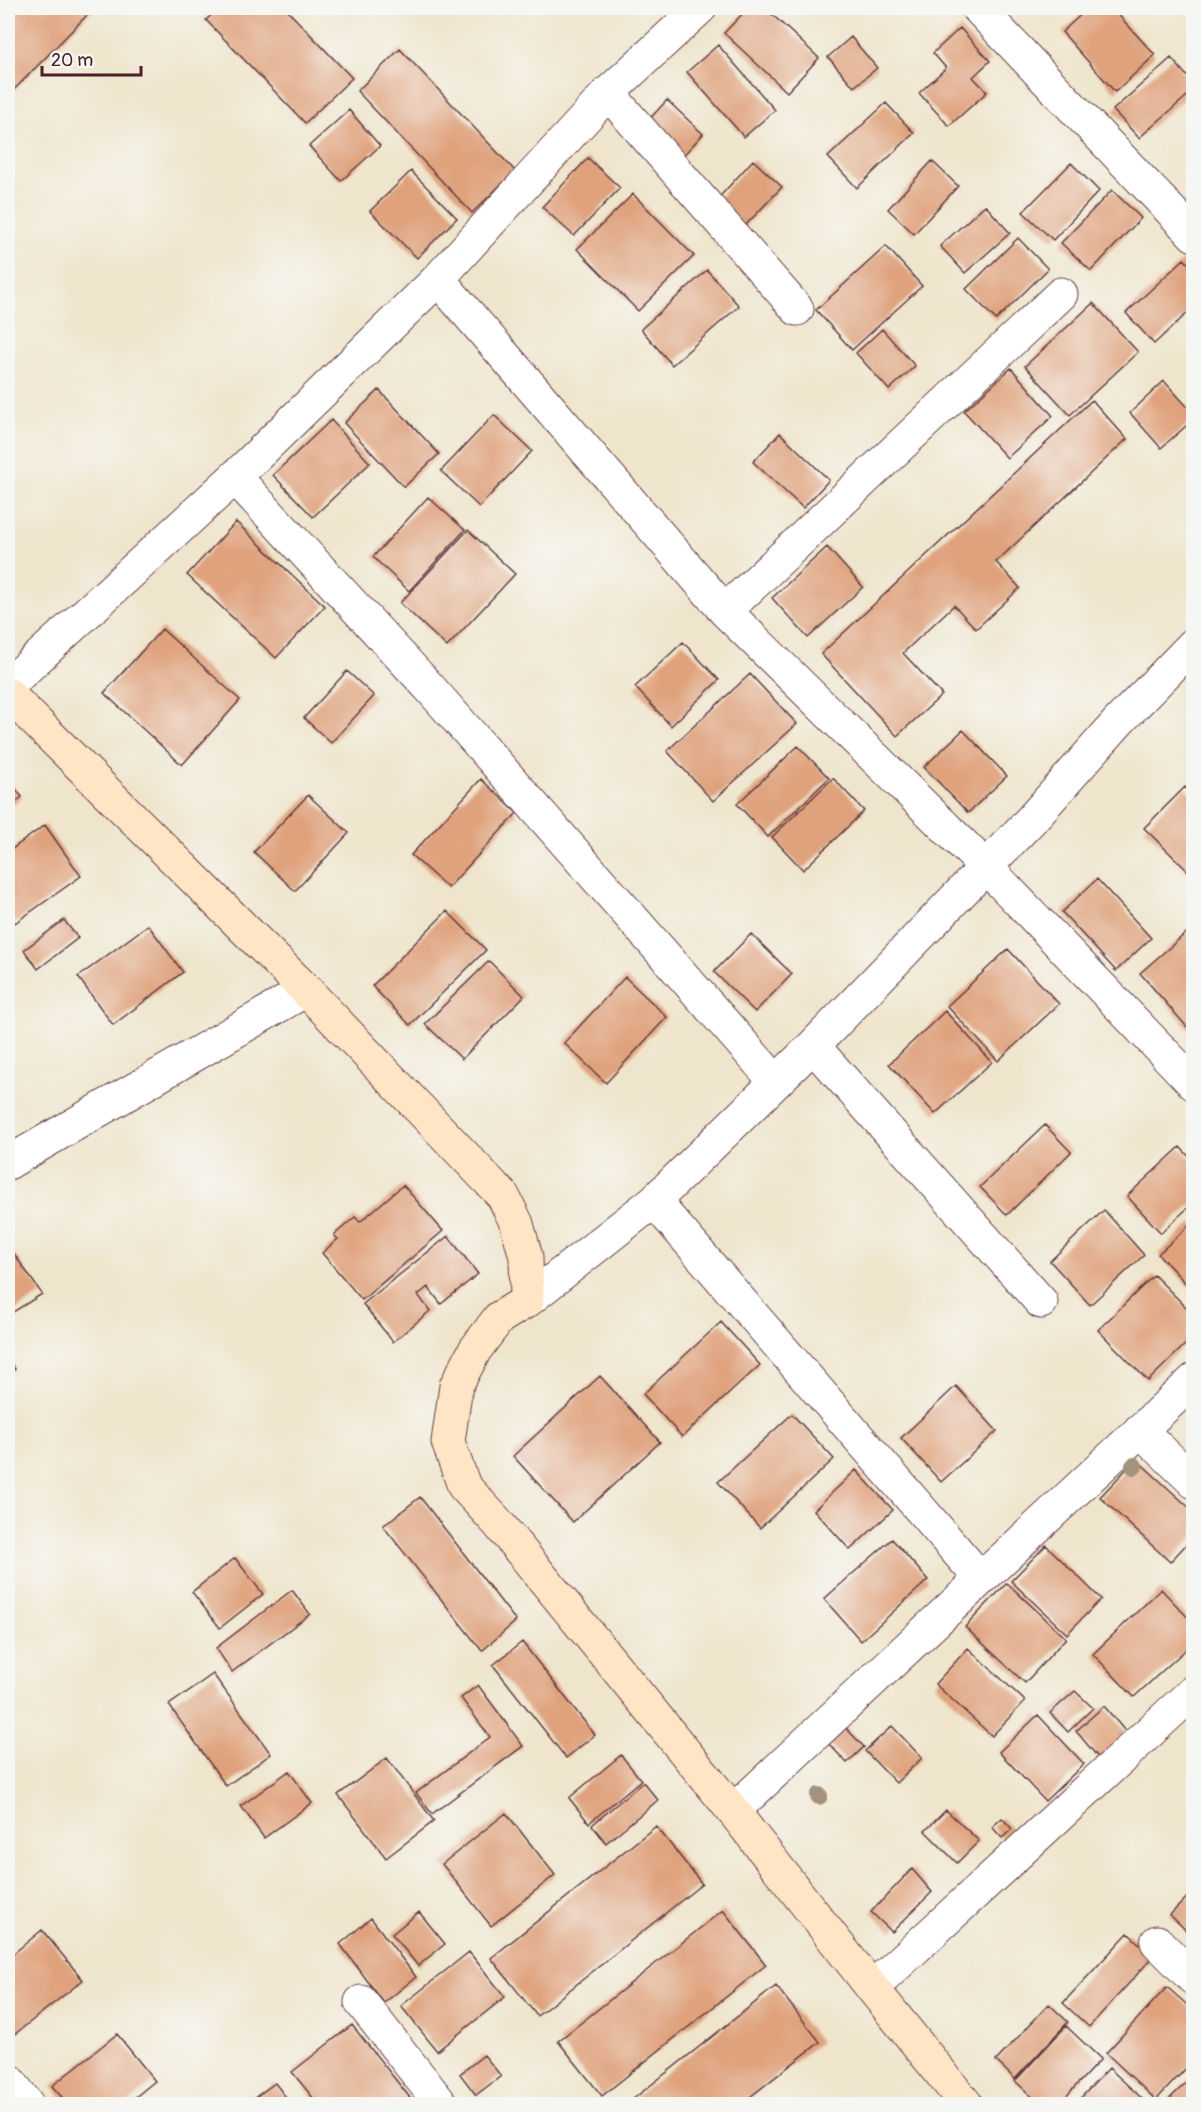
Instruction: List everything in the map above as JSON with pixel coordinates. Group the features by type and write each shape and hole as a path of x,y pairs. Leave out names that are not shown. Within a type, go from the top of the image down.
{"main road":[{"path":"8,694 306,990 503,1196 517,1224 526,1257 527,1301 499,1318 475,1350 456,1386 448,1442 464,1486 497,1522 733,1811 966,2104"}],"street":[{"path":"8,685 236,477 438,279 608,93 700,8"},
{"path":"978,8 1194,235"},
{"path":"608,93 797,309"},
{"path":"438,279 725,611 986,867 1194,1084"},
{"path":"725,611 1061,294"},
{"path":"236,477 429,687 776,1082"},
{"path":"527,1301 654,1201 813,1046 1031,820 1119,721 1194,645"},
{"path":"9,1159 306,990"},
{"path":"813,1046 1041,1302"},
{"path":"654,1201 980,1578"},
{"path":"733,1811 1194,1380"},
{"path":"1140,1430 1194,1482"},
{"path":"872,1988 1194,1690"},
{"path":"1157,1942 1194,1979"},
{"path":"361,2002 441,2104"},
{"path":"8,2079 27,2104"}],"building":[{"path":"17,8 94,8 8,96 8,17"},
{"path":"219,8 285,8 352,78 305,123 206,20"},
{"path":"748,8 765,8 819,58 787,92 724,33"},
{"path":"1088,8 1112,8 1155,55 1115,92 1062,32"},
{"path":"960,28 990,61 973,77 987,92 949,126 919,93 946,68 933,53"},
{"path":"851,37 877,68 854,87 828,57"},
{"path":"718,45 775,110 744,137 687,72"},
{"path":"400,49 515,171 472,213 357,91"},
{"path":"1171,58 1194,84 1194,90 1139,138 1113,110"},
{"path":"667,100 703,134 680,159 644,125"},
{"path":"886,103 914,133 857,188 828,157"},
{"path":"349,110 380,146 341,181 309,146"},
{"path":"588,158 620,188 574,236 542,207"},
{"path":"753,160 782,187 742,229 714,203"},
{"path":"932,161 958,186 914,234 888,209"},
{"path":"1071,163 1099,191 1053,240 1023,212"},
{"path":"411,171 457,218 417,258 370,211"},
{"path":"1112,190 1141,218 1091,271 1061,243"},
{"path":"633,194 694,256 638,311 577,249"},
{"path":"985,205 1010,233 965,273 940,246"},
{"path":"1018,238 1048,269 996,320 966,289"},
{"path":"886,246 922,286 852,350 816,310"},
{"path":"1184,259 1194,269 1194,307 1154,344 1126,313"},
{"path":"707,270 739,306 672,365 641,329"},
{"path":"1093,303 1138,352 1070,415 1025,366"},
{"path":"882,329 915,366 889,390 856,353"},
{"path":"1011,368 1053,416 1007,458 964,411"},
{"path":"1164,381 1194,414 1194,419 1161,448 1130,413"},
{"path":"379,390 439,454 404,487 344,423"},
{"path":"1092,400 1127,439 996,562 1020,588 976,629 954,605 903,653 942,695 897,736 821,654"},
{"path":"494,415 532,451 479,507 441,471"},
{"path":"331,420 370,463 313,517 273,475"},
{"path":"780,433 829,480 803,508 753,462"},
{"path":"428,497 465,530 409,591 373,557"},
{"path":"236,522 325,606 276,658 187,575"},
{"path":"468,530 515,574 447,647 400,603"},
{"path":"827,547 863,587 808,638 772,598"},
{"path":"162,629 240,700 182,765 104,693"},
{"path":"683,642 719,680 671,726 635,687"},
{"path":"347,671 374,696 331,743 304,718"},
{"path":"750,674 797,724 713,801 667,751"},
{"path":"963,730 1007,776 968,813 924,767"},
{"path":"798,746 829,778 768,837 737,804"},
{"path":"833,778 864,811 803,870 772,837"},
{"path":"8,779 22,797 8,809"},
{"path":"481,779 517,813 448,888 411,855"},
{"path":"1185,787 1194,796 1194,877 1144,828"},
{"path":"308,795 349,833 295,891 254,852"},
{"path":"45,825 81,876 15,923 8,912 8,852"},
{"path":"1097,879 1151,938 1116,971 1062,912"},
{"path":"447,911 486,950 410,1025 372,986"},
{"path":"64,920 78,938 38,969 24,950"},
{"path":"148,925 183,972 113,1025 78,977"},
{"path":"1192,928 1194,930 1194,1035 1140,973"},
{"path":"751,934 792,974 755,1012 714,972"},
{"path":"1008,949 1059,1004 998,1061 947,1006"},
{"path":"489,961 524,996 462,1059 425,1024"},
{"path":"625,977 667,1017 606,1083 564,1043"},
{"path":"945,1011 992,1062 935,1114 889,1064"},
{"path":"1045,1125 1071,1152 1007,1215 980,1187"},
{"path":"1180,1147 1194,1162 1194,1202 1161,1233 1127,1196"},
{"path":"403,1185 443,1231 362,1300 322,1253 338,1239 334,1235 355,1217 360,1222"},
{"path":"1104,1210 1144,1255 1090,1305 1050,1261"},
{"path":"1192,1223 1194,1224 1194,1292 1158,1254"},
{"path":"448,1236 478,1274 441,1304 428,1287 418,1295 430,1311 393,1342 363,1304"},
{"path":"8,1245 42,1294 10,1314 8,1310"},
{"path":"1154,1275 1194,1315 1194,1336 1148,1381 1098,1330"},
{"path":"721,1322 760,1365 682,1437 643,1394"},
{"path":"8,1358 15,1369 8,1375"},
{"path":"600,1376 660,1442 573,1522 513,1456"},
{"path":"956,1386 997,1431 941,1482 901,1438"},
{"path":"792,1414 834,1459 760,1528 718,1482"},
{"path":"1136,1459 1194,1512 1194,1536 1170,1562 1100,1497"},
{"path":"856,1470 893,1510 850,1550 814,1510"},
{"path":"420,1497 516,1621 482,1651 383,1526"},
{"path":"892,1539 928,1580 861,1641 824,1599"},
{"path":"1046,1545 1101,1599 1067,1634 1011,1581"},
{"path":"235,1558 263,1594 220,1628 192,1592"},
{"path":"1007,1583 1066,1638 1025,1683 965,1627"},
{"path":"1161,1589 1194,1624 1194,1642 1134,1697 1093,1654"},
{"path":"292,1590 310,1614 232,1672 216,1648"},
{"path":"522,1642 595,1735 566,1758 493,1665"},
{"path":"968,1648 1025,1701 992,1736 935,1684"},
{"path":"213,1674 271,1754 226,1786 169,1705"},
{"path":"478,1685 523,1746 432,1814 416,1793 490,1737 461,1698"},
{"path":"1075,1691 1093,1708 1068,1732 1050,1713"},
{"path":"1104,1706 1130,1737 1102,1762 1076,1731"},
{"path":"1038,1715 1084,1764 1045,1801 999,1752"},
{"path":"892,1726 922,1758 896,1783 865,1751"},
{"path":"846,1728 864,1747 847,1763 829,1744"},
{"path":"621,1755 641,1780 589,1823 569,1798"},
{"path":"387,1758 434,1821 386,1858 338,1795"},
{"path":"289,1771 312,1803 264,1838 241,1806"},
{"path":"643,1782 658,1800 606,1843 592,1825"},
{"path":"946,1810 979,1841 957,1863 925,1831"},
{"path":"506,1813 555,1875 491,1926 442,1864"},
{"path":"1002,1818 1012,1829 1002,1838 992,1827"},
{"path":"656,1826 702,1884 537,2016 491,1958"},
{"path":"912,1869 932,1892 892,1932 871,1912"},
{"path":"1194,1890 1194,1938 1170,1915"},
{"path":"723,1910 766,1965 602,2096 558,2041"},
{"path":"419,1912 445,1944 418,1966 392,1934"},
{"path":"371,1918 416,1977 384,2003 340,1944"},
{"path":"42,1930 83,1980 15,2034 8,2025 8,1958"},
{"path":"1128,1933 1153,1957 1089,2027 1063,2003"},
{"path":"469,1952 505,1997 437,2051 401,2006"},
{"path":"776,1986 820,2042 741,2104 627,2104"},
{"path":"1167,1987 1194,2011 1194,2060 1156,2100 1106,2053"},
{"path":"1049,2004 1068,2022 1015,2079 996,2061"},
{"path":"352,2025 415,2104 318,2104 292,2072"},
{"path":"1066,2026 1101,2059 1059,2104 1040,2104 1015,2081"},
{"path":"117,2034 155,2081 127,2104 68,2104 52,2086"},
{"path":"484,2055 501,2076 476,2095 460,2074"},
{"path":"1109,2068 1148,2104 1075,2104"},
{"path":"1194,2075 1194,2104 1164,2104"},
{"path":"275,2083 291,2104 246,2104"}]}
